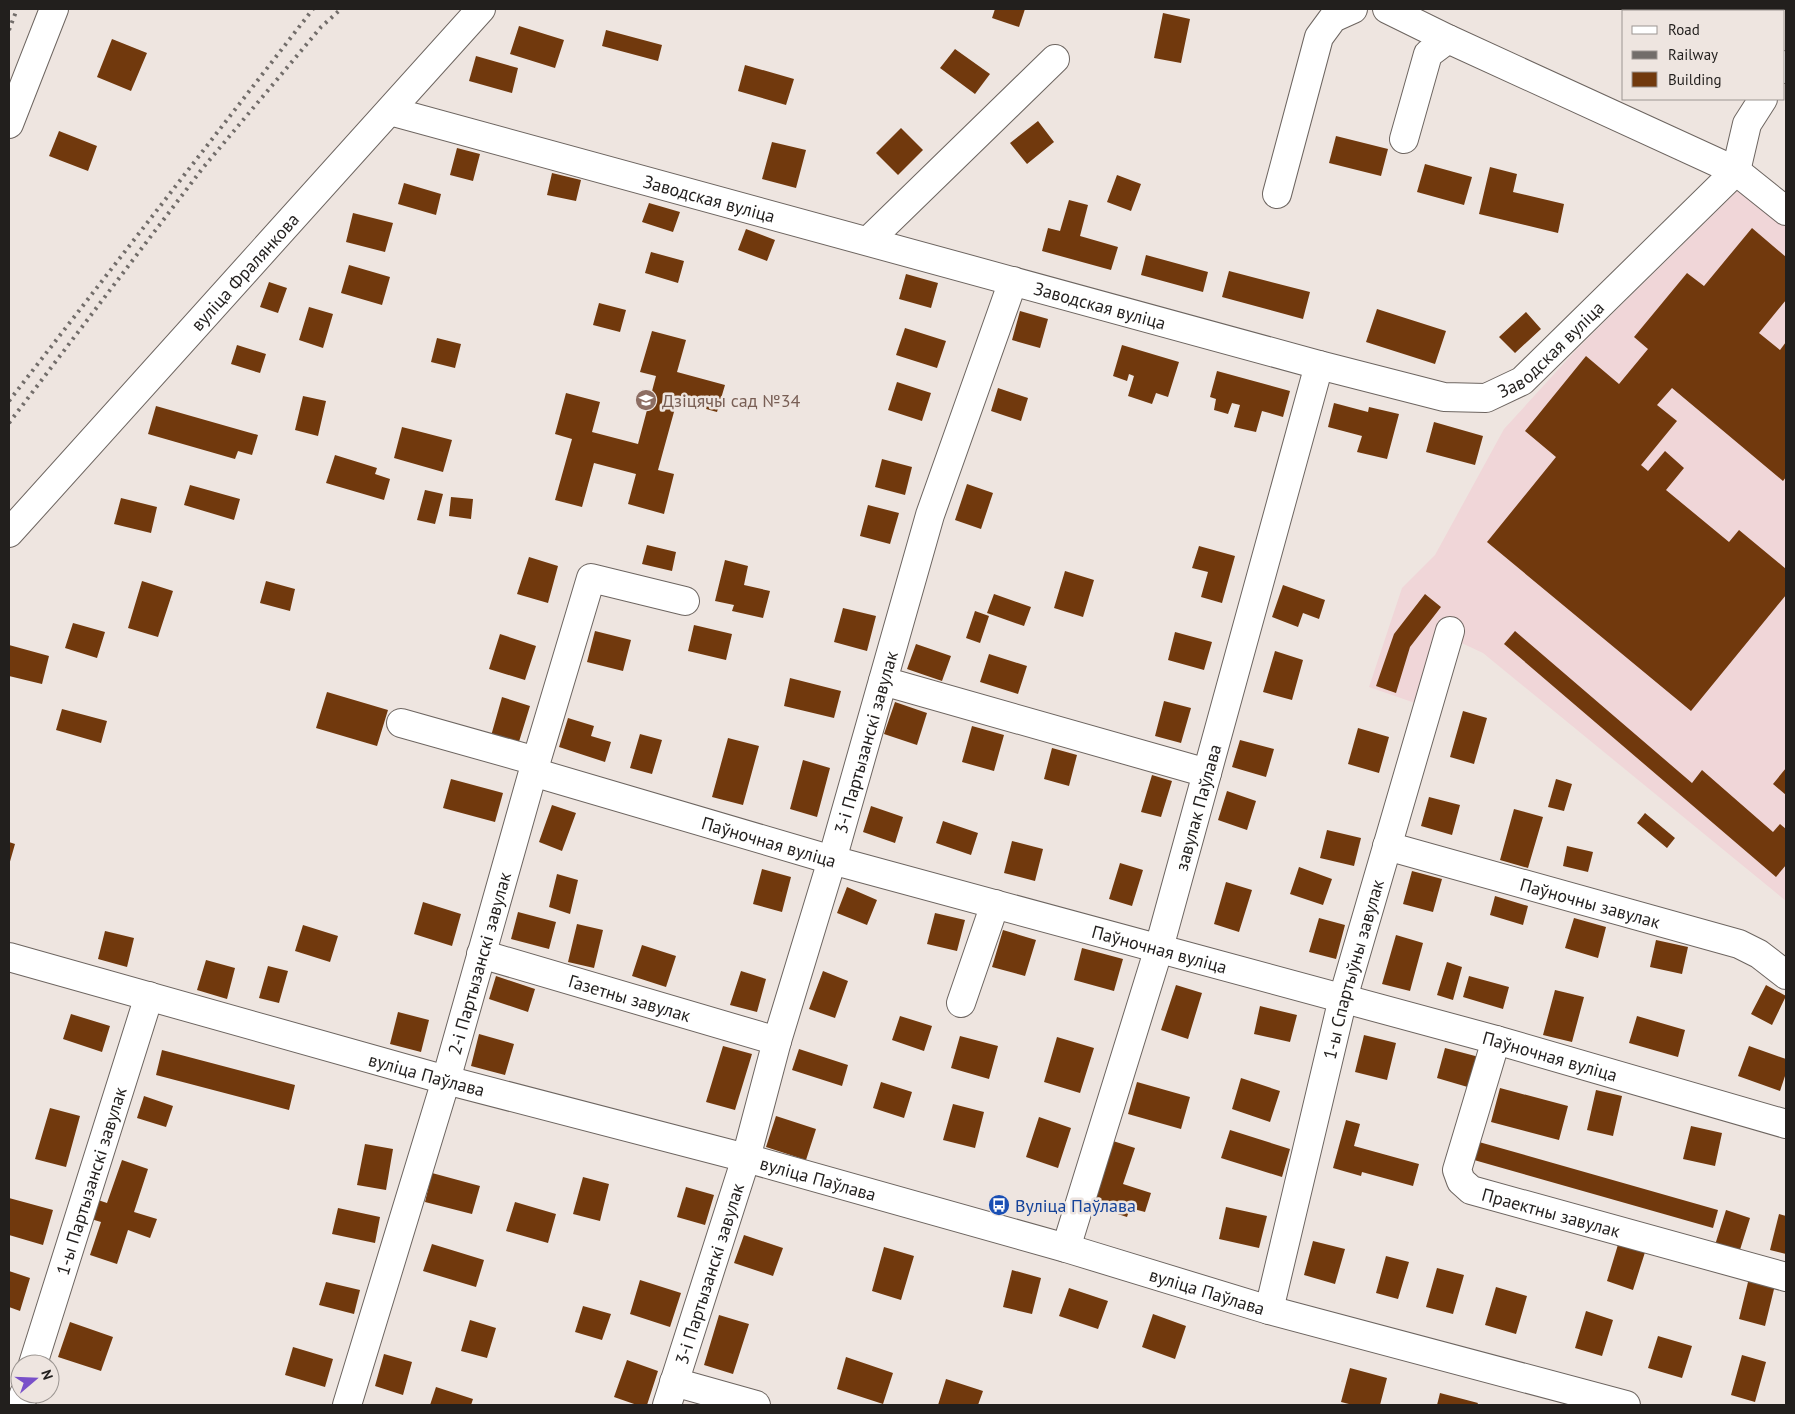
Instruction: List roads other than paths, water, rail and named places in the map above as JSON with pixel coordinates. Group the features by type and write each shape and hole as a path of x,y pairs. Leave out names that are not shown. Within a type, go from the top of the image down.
{"street":[{"path":"9,124 54,9"},
{"name":"вуліца Фралянкова","path":"9,533 481,9"},
{"path":"1277,194 1319,37 1332,18 1353,9"},
{"path":"1387,9 1448,39 1736,171 1786,212"},
{"path":"1404,139 1428,54 1448,39"},
{"path":"868,241 1055,59"},
{"path":"1736,171 1746,124 1763,100"},
{"name":"Заводская вуліца","path":"390,111 1319,365 1444,397 1486,398 1522,381 1736,171"},
{"name":"3-і Партызанскі завулак","path":"671,1394 746,1158 778,1040 832,860 930,515 1013,281"},
{"name":"завулак Паўлава","path":"1066,1248 1159,948 1319,365"},
{"name":"2-і Партызанскі завулак","path":"347,1405 446,1080 591,578 685,601"},
{"name":"1-ы Спартыўны завулак","path":"1270,1310 1343,998 1450,631"},
{"path":"883,681 1207,773"},
{"name":"Паўночная вуліца","path":"401,723 832,860 1496,1040 1786,1124"},
{"name":"Паўночны завулак","path":"1387,846 1739,944 1759,954 1786,975"},
{"path":"961,1003 995,904"},
{"name":"Газетны завулак","path":"481,954 778,1040"},
{"name":"вуліца Паўлава","path":"9,957 446,1080 746,1158 1066,1248 1270,1310 1626,1405"},
{"name":"1-ы Партызанскі завулак","path":"36,1354 149,996"},
{"name":"Праектны завулак","path":"1496,1040 1457,1170 1461,1181 1471,1190 1786,1276"},
{"path":"671,1394 756,1405"}],"railway":[{"path":"9,30 17,9"},
{"path":"9,401 313,9"},
{"path":"9,423 202,169 321,27 341,9"}],"place":[{"name":"Дзіцячы сад №34","path":"646,400"},
{"name":"Вуліца Паўлава","path":"999,1205"}]}
